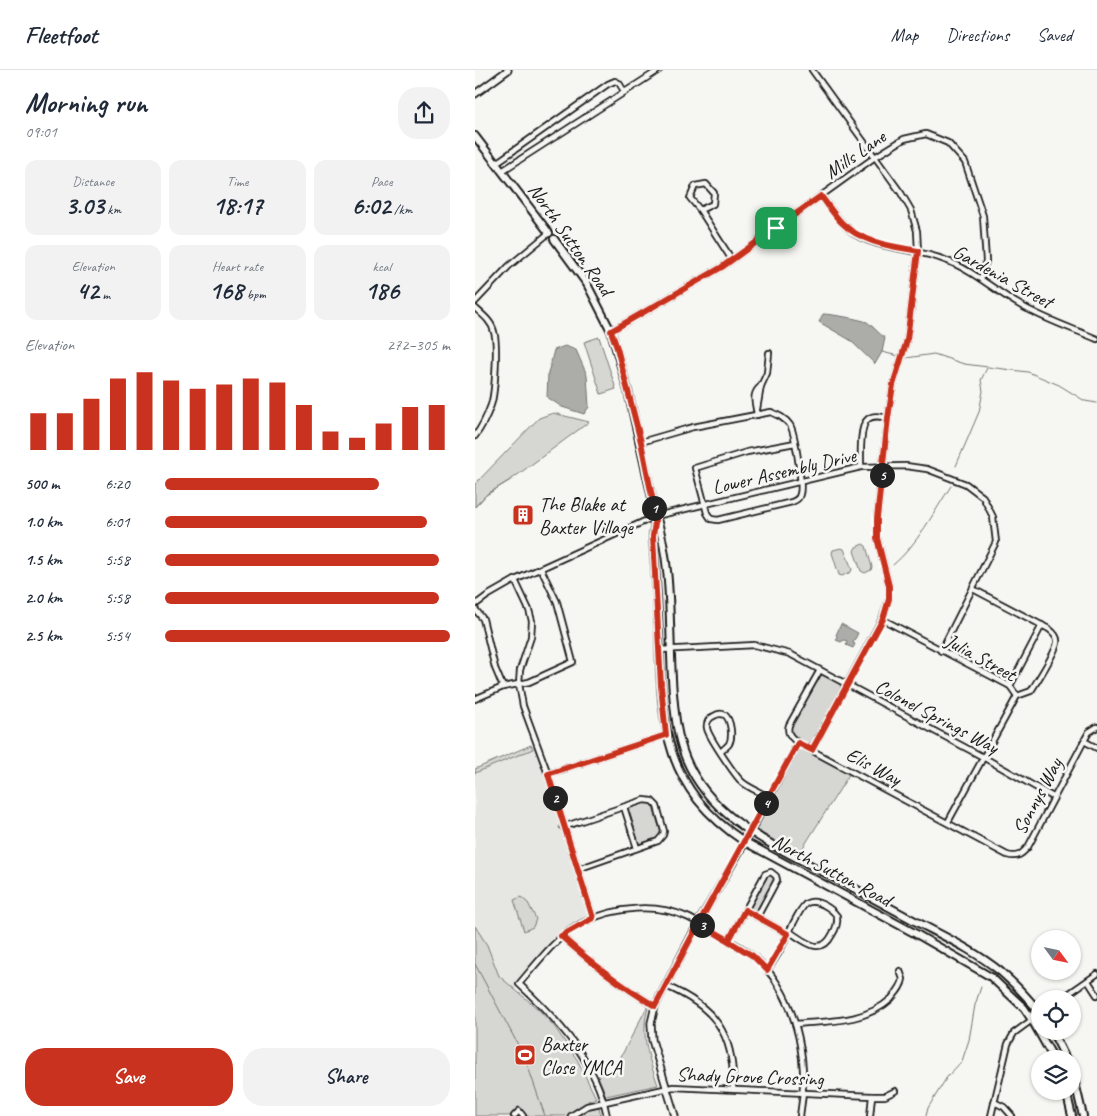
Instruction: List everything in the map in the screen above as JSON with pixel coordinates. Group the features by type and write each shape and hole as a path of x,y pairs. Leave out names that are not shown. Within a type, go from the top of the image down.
{"main road":[{"name":"North Sutton Road","path":"475,136 587,284 611,331 617,348 641,442 656,516 662,533 668,582 676,725 687,760 695,776 711,799 730,817 751,832 969,950 1006,977 1031,1003"},
{"name":"North Sutton Road","path":"656,516 653,536 666,735 683,778 695,798 720,824 745,842 983,971 1008,992 1024,1008 1031,1018"},
{"path":"1068,1100 1072,1116"},
{"path":"1079,1100 1083,1116"}],"street":[{"path":"475,94 508,70"},
{"path":"502,171 659,70"},
{"path":"812,70 901,193 911,210 917,231 918,251 907,340 893,385 877,518 877,538 889,586 889,599 883,619 812,750"},
{"path":"496,163 609,84 615,81 619,83 624,91"},
{"name":"Mills Lane","path":"611,331 732,260 904,138 926,134 948,143 965,162 983,216 987,261 981,279"},
{"path":"700,210 713,204 714,193 706,184 695,186 690,198 700,210 732,260"},
{"name":"Gardenia Street","path":"821,196 843,224 860,237 946,260 981,279 1020,305 1097,339"},
{"path":"475,302 509,266 552,236"},
{"path":"475,308 486,318 494,330 496,347 492,403 475,436"},
{"path":"757,412 757,396 767,373 769,352"},
{"path":"641,442 693,427 757,412 771,412 782,417 790,425 795,442 800,480 801,494 798,499 718,520 713,520 708,516 695,470 697,467 747,452 795,442"},
{"path":"861,467 864,424 868,419 875,416 888,418"},
{"name":"Lower Assembly Drive","path":"475,607 487,596 515,580 656,516 800,480 861,467 906,466 937,472 967,484 983,497 993,516 996,542 941,651"},
{"path":"475,699 503,687 529,682 573,662 557,602 541,569"},
{"path":"515,580 532,621 531,637 523,659 519,684 523,706 548,774 593,918"},
{"name":"Julia Street","path":"883,619 1010,686 1017,696 1031,691 1052,655 1057,642 1056,635 1042,625 973,589"},
{"path":"475,607 483,619 495,668 503,687"},
{"path":"1010,686 1042,625"},
{"name":"Colonel Springs Way","path":"659,650 755,644 790,654 983,757 1053,797"},
{"path":"675,1116 652,1040 651,1023 655,1006 798,743 790,736 788,728 820,670"},
{"path":"948,822 1017,696"},
{"path":"721,752 729,745 731,739 729,721 726,716 721,714 714,715 708,720 706,726 708,733 721,752 741,781 769,797"},
{"name":"Sonnys Way","path":"1010,856 1015,857 1022,854 1027,847 1089,732 1097,727"},
{"path":"548,774 666,735"},
{"path":"1085,741 1097,748"},
{"name":"Elis Way","path":"798,743 1010,856"},
{"path":"563,827 648,800 657,806 664,831 663,835 656,842 577,870"},
{"path":"624,807 637,848"},
{"path":"729,940 765,874 771,872 776,876 777,880 757,917"},
{"path":"745,910 757,917 789,933 814,946 822,946 828,943 838,921 837,916 835,912 818,902 809,902 804,905 789,933 767,970"},
{"path":"607,1116 604,1101 593,1074 571,1037 519,984 561,936 593,918 627,908 657,909 687,917 729,940 753,956 767,970 784,997 795,1024 802,1057 803,1092 800,1116"},
{"path":"561,936 581,954 627,989 655,1006"},
{"path":"795,1024 851,1018 873,1012 886,1003 899,988 903,979 900,971"},
{"path":"1074,990 1097,974"},
{"path":"1088,981 1097,995"},
{"path":"666,986 684,994 701,1005 712,1016 724,1035 731,1053 733,1089"},
{"path":"991,1116 1008,1044 1015,1033 1031,1021"},
{"name":"Shady Grove Crossing","path":"571,1116 587,1106 666,1088 733,1089 872,1096 885,1096 895,1091"},
{"path":"869,1116 872,1096"},
{"path":"993,1102 1004,1107 1012,1116"},
{"path":"514,1116 519,1111 523,1116"}],"shaded area":[{"path":"823,314 867,322 885,338 882,352 875,364 850,340 819,322"},
{"path":"599,337 616,389 601,394 584,342"},
{"path":"565,346 576,350 587,375 589,407 584,414 562,407 547,397 548,373 554,350"},
{"path":"553,413 589,422 512,479 486,495 475,507 475,484 539,418"},
{"path":"863,544 866,546 872,567 871,570 865,573 861,571 854,551 856,547"},
{"path":"844,549 852,569 851,572 842,576 839,575 832,553 833,550"},
{"path":"841,624 858,633 853,643 855,644 853,648 846,645 847,641 841,642 836,640"},
{"path":"822,675 839,682 841,688 813,742 806,744 793,736 791,727 816,681"},
{"path":"537,743 593,918 582,923 546,953 515,988 519,993 475,1001 475,769"},
{"path":"531,745 533,749 475,773 475,769"},
{"path":"802,747 850,773 799,854 761,833 759,824 797,750"},
{"path":"645,802 650,803 654,808 661,833 657,839 640,844 638,843 628,810"},
{"path":"766,875 773,875 776,880 757,914 748,909"},
{"path":"521,897 528,903 536,919 533,927 524,931 514,900"},
{"name":"Baxter Close YMCA","path":"475,926 487,945 499,976 538,1009 554,1026 578,1061 596,1098 588,1101 590,1109 599,1107 601,1116 475,1116"},
{"path":"647,1007 645,1037 658,1085 606,1096 598,1076 615,1068"}],"waterway":[{"path":"882,352 898,356"},
{"path":"906,358 934,354 964,364 1028,372 1059,385 1085,401 1097,403"},
{"path":"956,466 979,412 983,391 981,380 987,368"},
{"path":"475,507 486,495 512,479"},
{"path":"893,565 910,548 951,486"},
{"path":"475,964 525,1058 545,1116"},
{"path":"926,1116 928,1108 947,1077 962,1061 969,1040 975,1005 981,987"}],"place":[{"name":"The Blake at Baxter Village","path":"523,515"},
{"name":"Baxter Close YMCA","path":"525,1055"}],"route":[{"path":"776,228 722,267 611,331 641,442 656,516 653,536 661,686 666,735 548,774 593,918 561,936 581,954 627,989 655,1006 699,923 753,956 767,970 779,952 788,934 745,910 729,940 699,923 798,743 812,750 883,619 889,599 889,586 877,538 877,518 893,385 907,340 918,251 886,245 860,237 843,224 821,196 776,228"}]}
